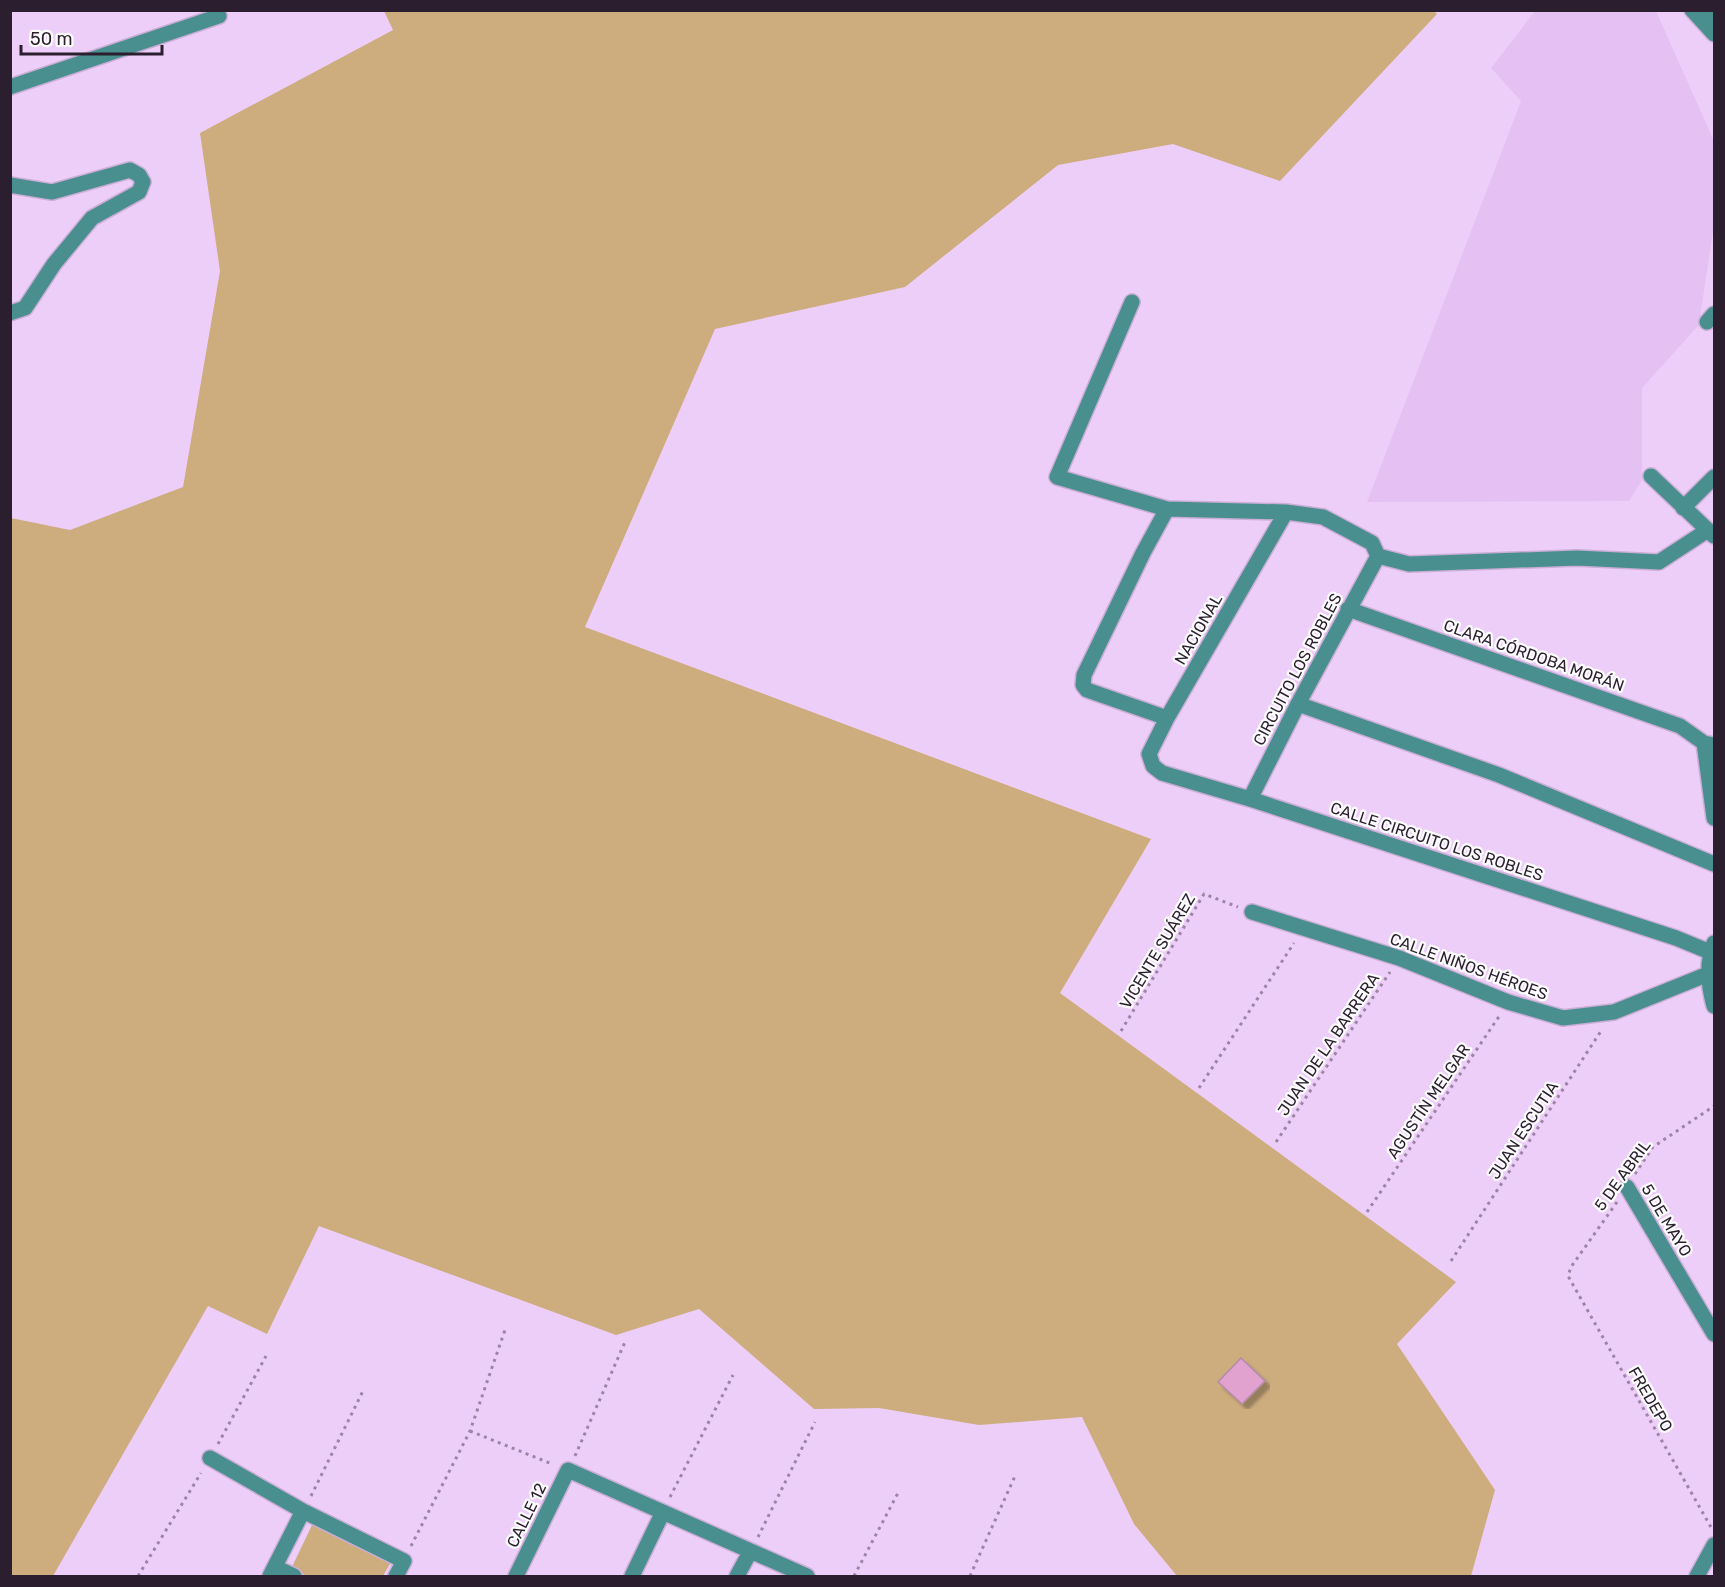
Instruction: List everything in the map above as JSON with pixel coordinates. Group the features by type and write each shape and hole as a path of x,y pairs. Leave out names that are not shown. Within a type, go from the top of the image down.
{"street":[{"path":"1703,14 1714,34"},
{"path":"10,87 219,16"},
{"path":"10,184 52,192 130,170 139,175 143,182 139,192 92,218 54,264 24,308 10,313"},
{"path":"1132,302 1057,477 1167,509 1286,512 1323,517 1372,543 1378,556 1409,564 1577,558 1659,562 1711,533 1651,476"},
{"path":"1683,508 1714,477"},
{"path":"1167,509 1084,675 1083,685 1087,690 1167,718"},
{"name":"NACIONAL","path":"1153,766 1149,754 1167,718 1286,512"},
{"name":"CIRCUITO LOS ROBLES","path":"1250,798 1378,556"},
{"name":"CLARA CÓRDOBA MORÁN","path":"1348,609 1680,726 1709,744"},
{"path":"1298,704 1499,775 1714,864"},
{"path":"1709,744 1714,818"},
{"name":"CALLE CIRCUITO LOS ROBLES","path":"1153,766 1162,773 1250,798 1676,938 1712,947"},
{"name":"CALLE NIÑOS HÉROES","path":"1252,912 1399,958 1508,1002 1563,1018 1614,1012 1708,974"},
{"path":"1712,947 1708,974 1714,1006"},
{"name":"5 DE MAYO","path":"1627,1187 1714,1334"},
{"path":"210,1458 303,1511 404,1561 396,1576"},
{"path":"568,1470 807,1576"},
{"name":"CALLE 12","path":"516,1576 568,1470"},
{"path":"294,1576 273,1572 303,1511"},
{"path":"632,1576 663,1512"},
{"path":"1696,1576 1714,1545"},
{"path":"736,1576 750,1552"}],"path":[{"name":"VICENTE SUÁREZ","path":"1122,1031 1204,894 1252,912"},
{"path":"1199,1088 1303,929"},
{"name":"JUAN DE LA BARRERA","path":"1276,1142 1399,958"},
{"name":"AGUSTÍN MELGAR","path":"1367,1212 1508,1002"},
{"name":"JUAN ESCUTIA","path":"1451,1261 1614,1012"},
{"name":"5 DE ABRIL","path":"1568,1276 1571,1266 1653,1147 1714,1106"},
{"name":"FREDEPO","path":"1568,1276 1714,1534"},
{"path":"404,1561 470,1431 505,1330"},
{"path":"470,1431 568,1470 625,1342"},
{"path":"663,1512 733,1375"},
{"path":"303,1511 363,1391"},
{"path":"750,1552 815,1422"},
{"path":"970,1576 1015,1476"},
{"path":"854,1576 898,1493"}],"shaded area":[{"path":"1433,10 1437,14 1280,181 1173,144 1058,165 905,287 715,329 585,627 1151,839 1060,993 1456,1282 1397,1344 1495,1490 1471,1576 1177,1576 1134,1524 1082,1417 979,1425 879,1408 814,1409 699,1309 616,1335 319,1226 267,1334 208,1306 53,1576 11,1576 11,518 70,530 183,487 220,271 200,133 393,30 384,11"},
{"path":"1535,11 1656,11 1714,141 1714,224 1699,325 1642,388 1642,480 1629,501 1367,502 1521,101 1491,68"},
{"path":"313,1523 391,1562 383,1576 307,1576 291,1569"}],"building":[{"path":"1241,1358 1265,1381 1242,1404 1218,1382"}]}
